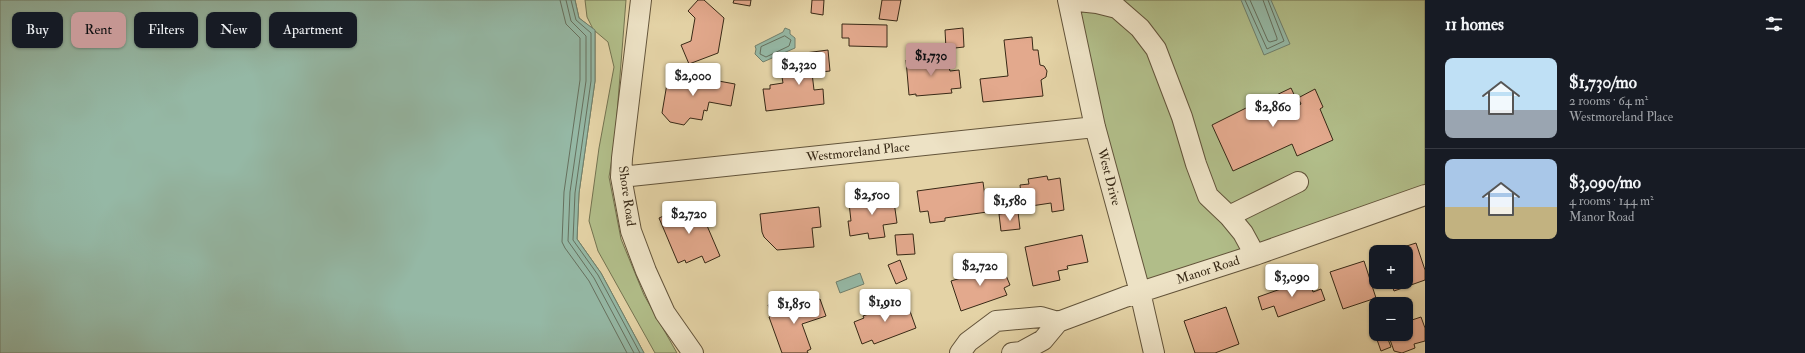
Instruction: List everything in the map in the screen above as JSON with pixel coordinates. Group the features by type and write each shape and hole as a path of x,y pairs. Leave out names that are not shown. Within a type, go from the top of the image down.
{"street":[{"name":"Shore Road","path":"642,0 622,158 621,177 631,231 646,271 665,313 694,353"},
{"name":"West Drive","path":"1068,0 1095,127 1140,292 1154,353"},
{"path":"1068,0 1097,3 1117,8 1140,28 1156,49 1182,117 1196,164 1208,196 1229,216 1243,233 1255,255"},
{"name":"Westmoreland Place","path":"621,177 1095,127"},
{"path":"1229,216 1298,182"},
{"name":"Manor Road","path":"1058,322 1140,292 1255,255 1425,195"},
{"path":"960,353 968,342 996,321 1041,317 1058,322 1043,340 1021,352 1012,353"}],"green space":[{"path":"575,0 579,18 593,29 587,17 585,0 626,0 615,139 609,177 621,239 644,295 677,353 655,353 598,251 589,221 599,148 614,67 608,42 595,31 595,81 579,193 577,239 601,273 644,353 501,353"},
{"path":"1071,0 1425,0 1425,195 1142,294"}],"water":[{"path":"0,0 575,0 579,18 595,30 595,81 579,193 577,239 601,273 644,353 0,353"},
{"path":"1241,0 1271,0 1290,44 1264,55"},
{"path":"785,28 790,30 790,34 795,38 795,48 763,62 755,54 755,46 783,32"},
{"path":"860,273 864,284 840,293 836,282"}],"building":[{"path":"698,0 704,0 724,18 718,53 689,64 681,45 691,41 695,18 688,11"},
{"path":"734,0 751,0 750,6 733,3"},
{"path":"812,0 824,0 823,15 811,13"},
{"path":"882,0 901,0 897,21 879,19"},
{"path":"842,24 887,25 887,47 849,46 849,38 842,38"},
{"path":"963,28 964,47 946,49 945,30"},
{"path":"1032,37 1033,50 1038,50 1040,65 1044,66 1047,71 1046,77 1041,80 1043,96 983,102 980,79 1008,76 1004,40"},
{"path":"828,50 830,71 812,73 814,90 823,89 824,104 766,111 763,89 770,89 770,85 783,83 782,77 793,76 792,70 807,68 805,53"},
{"path":"936,50 937,62 934,62 935,68 949,67 950,71 959,70 961,88 951,89 952,93 916,96 916,94 909,95 906,60 924,58 924,52"},
{"path":"669,72 735,84 731,106 709,102 707,111 704,110 702,120 690,118 684,125 670,122 662,113"},
{"path":"1291,88 1299,105 1301,104 1298,98 1315,89 1323,107 1320,109 1333,140 1297,156 1292,144 1233,171 1212,125 1266,98 1266,100"},
{"path":"1047,176 1048,180 1060,178 1064,210 1052,212 1051,203 1031,206 1031,203 1022,204 1020,185 1029,184 1028,179"},
{"path":"983,182 987,212 945,218 945,221 930,223 928,211 920,212 917,191"},
{"path":"893,195 897,223 883,225 885,237 869,239 868,233 850,236 848,221 851,221 849,203 860,201 860,199"},
{"path":"689,205 691,211 699,207 720,256 705,263 702,256 686,263 685,260 678,263 659,218"},
{"path":"819,207 821,227 812,228 814,247 777,250 764,237 760,214"},
{"path":"1018,212 1020,229 1001,231 999,214"},
{"path":"913,234 915,254 897,255 895,235"},
{"path":"1082,235 1088,262 1067,266 1068,269 1058,271 1060,280 1033,286 1025,247"},
{"path":"1416,243 1425,270 1425,280 1413,284 1413,245 1410,245"},
{"path":"900,260 907,279 896,284 888,265"},
{"path":"1364,261 1369,276 1369,289 1373,289 1376,297 1369,297 1369,300 1343,309 1330,272"},
{"path":"995,262 1000,275 1005,273 1010,285 1004,288 1007,295 961,311 951,281 974,274 972,271"},
{"path":"1309,279 1313,292 1321,289 1325,300 1278,317 1274,306 1262,310 1258,297"},
{"path":"820,299 826,316 802,324 811,349 807,351 808,353 782,353 769,317 772,316 768,305 779,300 783,312"},
{"path":"906,300 916,328 874,344 872,340 862,344 854,322 864,318 863,316"},
{"path":"1226,307 1239,344 1215,353 1195,353 1184,321"},
{"path":"1421,317 1425,328 1425,341 1414,344 1415,348 1402,353 1394,351 1390,341 1413,341 1413,320"},
{"path":"1377,341 1389,341 1391,347 1381,351"}]}
